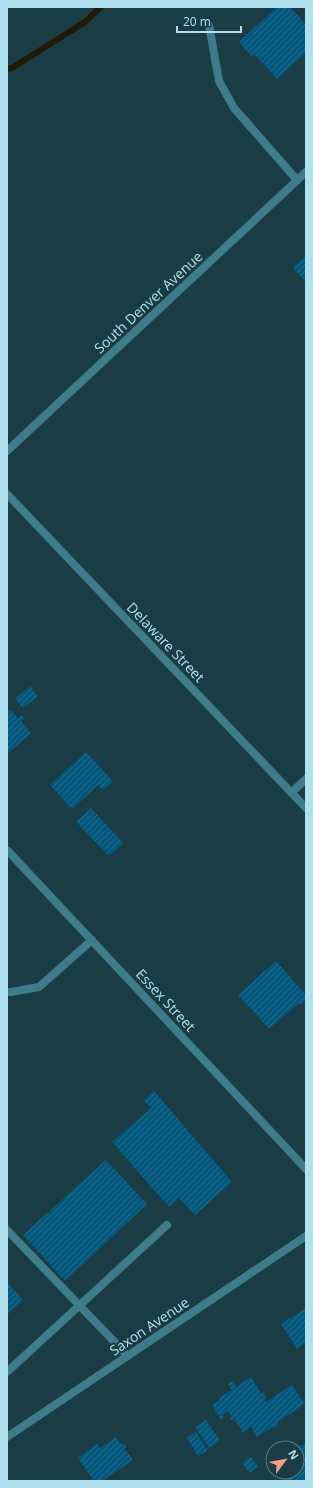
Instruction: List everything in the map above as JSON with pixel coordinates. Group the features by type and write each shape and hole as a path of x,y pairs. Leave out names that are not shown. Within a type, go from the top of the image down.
{"street":[{"path":"209,25 219,81 234,108 297,180"},
{"name":"South Denver Avenue","path":"7,451 306,172"},
{"name":"Delaware Street","path":"7,494 306,808"},
{"path":"292,792 306,779"},
{"name":"Essex Street","path":"7,850 306,1169"},
{"path":"7,992 39,987 92,940"},
{"path":"7,1372 167,1225"},
{"path":"7,1230 128,1356"},
{"name":"Saxon Avenue","path":"7,1437 306,1236"}],"building":[{"path":"277,7 290,7 306,25 306,53 277,79 255,55 251,56 239,42"},
{"path":"306,255 306,282 293,268"},
{"path":"30,686 38,696 23,708 15,699"},
{"path":"11,710 18,718 22,715 25,719 21,721 31,733 7,754 7,713"},
{"path":"86,752 113,781 103,790 98,785 72,809 50,785"},
{"path":"91,808 123,843 109,856 76,822"},
{"path":"276,961 306,995 306,1000 300,1005 299,1003 269,1029 238,995"},
{"path":"154,1091 232,1182 195,1215 179,1198 169,1207 112,1142 151,1108 143,1100"},
{"path":"106,1160 147,1204 65,1281 23,1235"},
{"path":"7,1282 23,1300 7,1315"},
{"path":"306,1308 306,1343 297,1349 281,1324"},
{"path":"251,1377 261,1394 264,1392 266,1402 292,1385 305,1404 278,1422 279,1425 275,1428 274,1426 257,1437 251,1427 243,1433 234,1419 232,1421 230,1418 232,1417 228,1411 222,1415 224,1418 221,1420 212,1405 220,1400 219,1398 232,1390 228,1384 233,1381 236,1387"},
{"path":"206,1420 220,1440 209,1448 195,1427"},
{"path":"196,1432 208,1450 198,1456 187,1438"},
{"path":"116,1437 122,1445 124,1443 126,1447 124,1448 133,1460 102,1481 94,1481 78,1458 97,1444 100,1448"},
{"path":"305,1444 306,1480 288,1481 287,1480 305,1480"},
{"path":"251,1457 258,1467 250,1473 242,1463"}],"waterway":[{"path":"7,69 12,68 85,22 101,7"}]}
